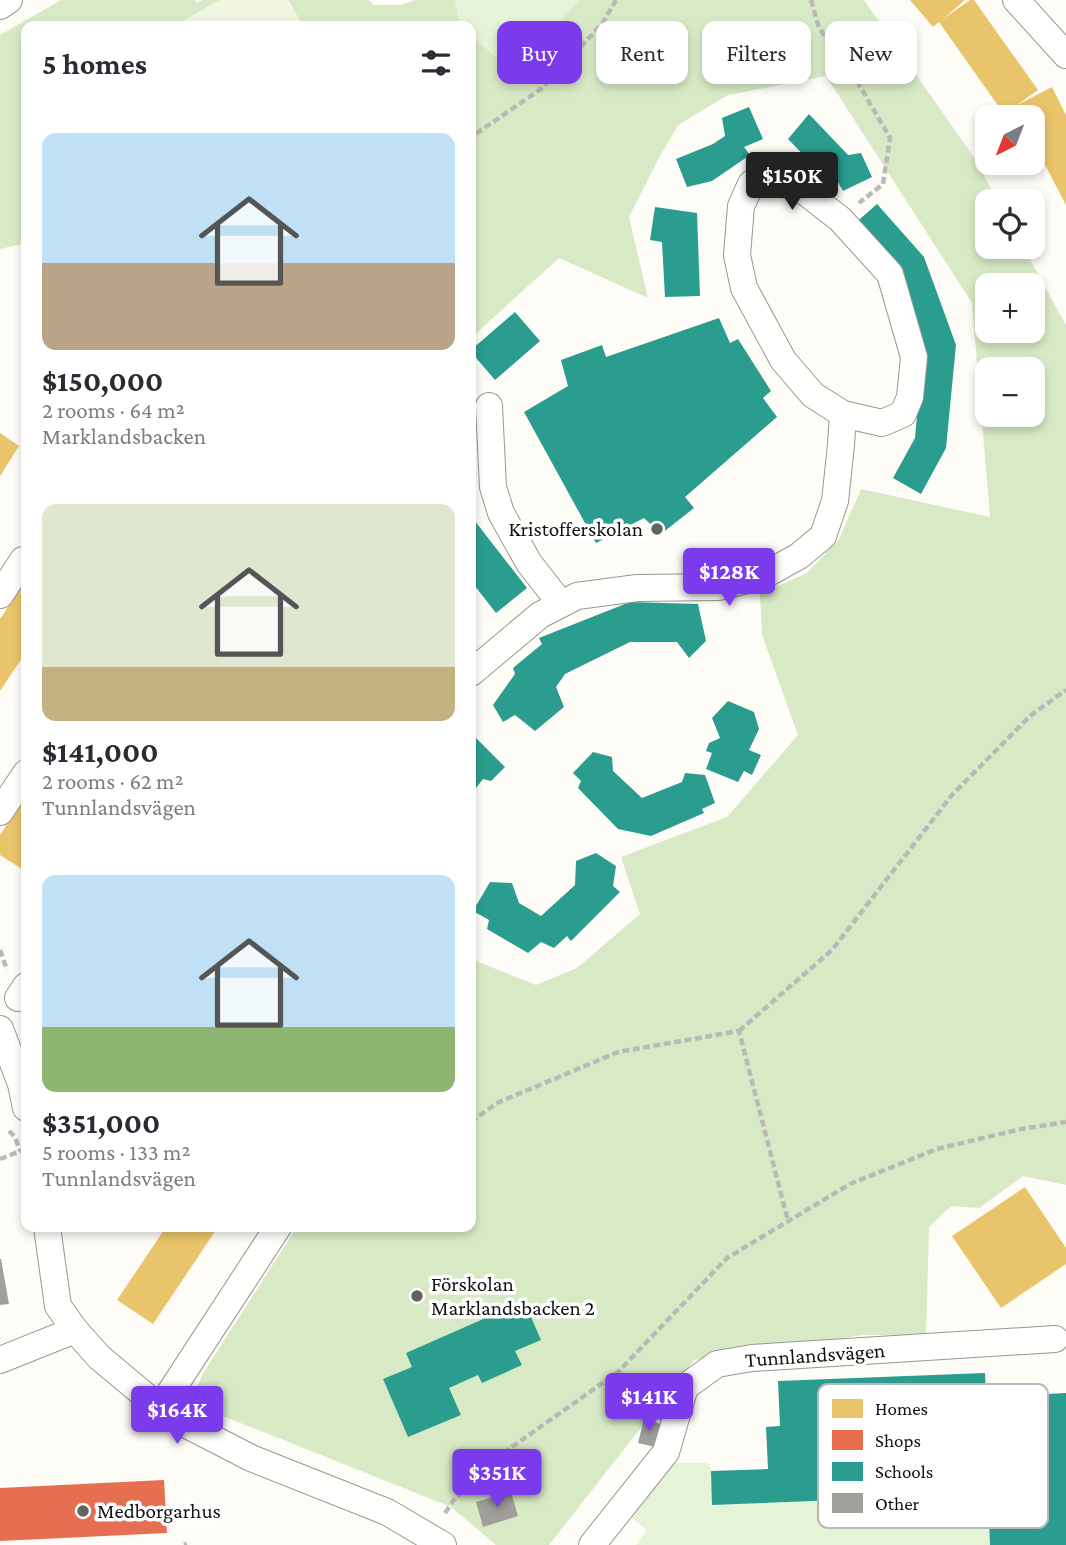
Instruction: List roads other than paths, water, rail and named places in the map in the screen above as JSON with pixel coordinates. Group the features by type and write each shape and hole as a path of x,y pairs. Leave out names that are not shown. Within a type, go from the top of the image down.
{"street":[{"path":"0,6 9,0"},
{"path":"1016,0 1066,55"},
{"path":"774,168 841,219 890,275 914,356 910,397 903,414 882,423 843,414 813,395 783,360 744,288 737,255 741,206 751,184 774,168"},
{"path":"489,406 493,487 501,513 529,563 561,604"},
{"path":"476,669 540,614 577,596 637,588 719,586 763,576 799,556 823,536 835,501 843,414"},
{"path":"0,595 21,564"},
{"path":"0,812 21,780"},
{"path":"0,1029 16,1094"},
{"path":"48,1232 58,1306 75,1331 99,1357 160,1408 251,1458 387,1512 443,1545"},
{"path":"160,1408 275,1232"},
{"path":"0,1360 75,1331"},
{"name":"Tunnlandsvägen","path":"592,1545 666,1452 685,1387 717,1364 752,1358 1055,1339"}],"place":[{"name":"Kristofferskolan","path":"657,529"},
{"name":"Förskolan Marklandsbacken 2","path":"417,1296"},
{"name":"Medborgarhus","path":"83,1511"}]}
